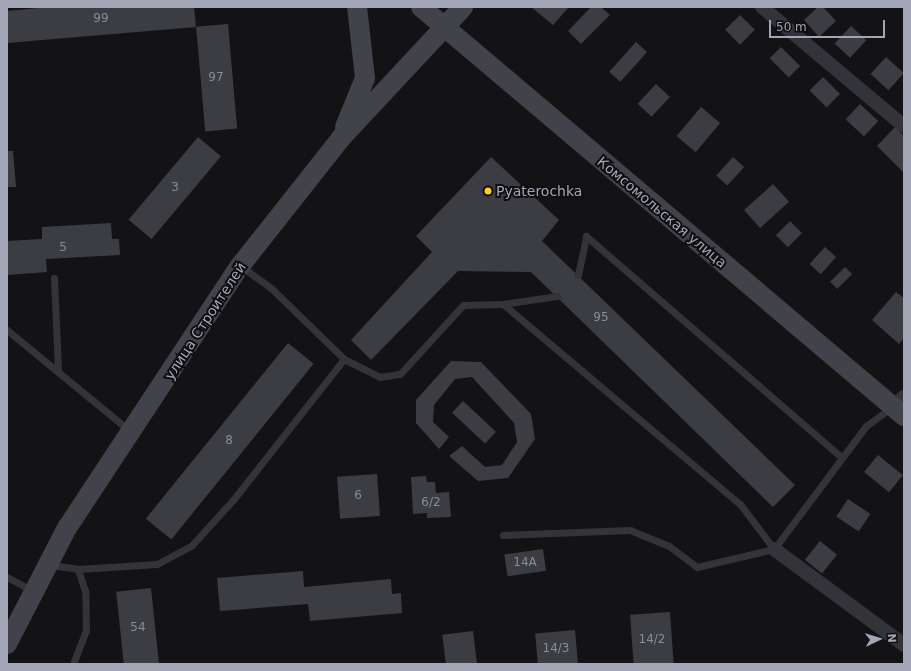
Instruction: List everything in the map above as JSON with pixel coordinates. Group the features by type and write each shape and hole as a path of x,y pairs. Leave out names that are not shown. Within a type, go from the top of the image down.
{"main road":[{"path":"341,138 365,78 357,7"},
{"name":"Комсомольская улица","path":"421,7 900,407"},
{"name":"улица Строителей","path":"7,644 46,564 240,266 341,138 463,7"}],"street":[{"path":"762,7 904,126"},
{"path":"774,549 904,645"}],"lane":[{"path":"578,275 586,236 841,457"},
{"path":"240,266 272,288 344,359 380,377 400,374 463,305 503,304 556,296"},
{"path":"54,278 58,371"},
{"path":"503,304 740,504 774,549"},
{"path":"7,330 131,432"},
{"path":"46,564 78,570 158,564 192,545 233,500 344,359"},
{"path":"503,535 630,530 669,546 697,567 774,549 841,457 866,426 900,407"},
{"path":"73,664 86,630 85,590 78,570"},
{"path":"7,577 33,591"}],"building":[{"path":"48,7 194,7 196,27 7,43 7,11"},
{"path":"531,7 569,7 553,25"},
{"path":"591,7 601,7 610,15 581,44 568,31"},
{"path":"818,7 823,7 836,21 819,37 804,20"},
{"path":"740,15 755,30 740,45 725,30"},
{"path":"228,24 237,129 205,131 196,27"},
{"path":"851,26 866,40 850,58 835,44"},
{"path":"636,42 647,52 620,82 609,72"},
{"path":"781,47 800,66 789,77 770,58"},
{"path":"886,57 904,73 888,90 871,74"},
{"path":"823,77 840,94 827,107 810,90"},
{"path":"656,84 670,97 651,117 638,104"},
{"path":"860,104 878,121 864,136 846,119"},
{"path":"701,107 720,123 696,152 677,136"},
{"path":"895,127 904,136 904,173 877,146"},
{"path":"198,137 221,156 152,239 129,220"},
{"path":"7,151 13,151 16,187 7,187"},
{"path":"491,157 559,220 542,241 795,485 773,507 531,272 458,271 371,360 351,340 432,252 416,236"},
{"path":"733,157 744,167 727,186 716,176"},
{"path":"773,184 789,202 760,228 744,210"},
{"path":"790,221 802,233 788,247 776,235"},
{"path":"111,223 112,239 119,239 120,255 46,259 47,272 7,275 7,241 42,239 42,227"},
{"path":"825,247 836,257 821,274 810,264"},
{"path":"845,267 852,274 837,289 830,282"},
{"path":"896,292 904,298 904,338 899,344 872,320"},
{"path":"288,343 314,364 171,539 146,519"},
{"path":"451,361 481,362 531,414 535,439 508,478 478,481 449,456 462,446 485,467 502,465 517,442 514,423 472,377 455,379 434,405 433,422 449,437 439,449 416,423 416,400"},
{"path":"463,401 496,432 485,443 452,413"},
{"path":"878,455 903,475 889,492 864,472"},
{"path":"377,474 380,516 340,519 337,477"},
{"path":"426,476 427,482 435,482 436,493 449,492 451,517 427,518 427,513 413,514 411,477"},
{"path":"848,499 870,514 859,532 836,516"},
{"path":"820,541 837,555 822,573 805,560"},
{"path":"543,549 546,571 507,576 504,554"},
{"path":"303,571 304,587 391,579 392,594 401,593 402,613 310,621 308,604 220,611 217,578"},
{"path":"151,588 159,664 124,664 116,592"},
{"path":"670,612 674,664 634,664 630,615"},
{"path":"575,630 578,664 538,664 535,633"},
{"path":"473,631 477,664 446,664 442,635"}],"place":[{"name":"Pyaterochka","path":"488,191"}]}
